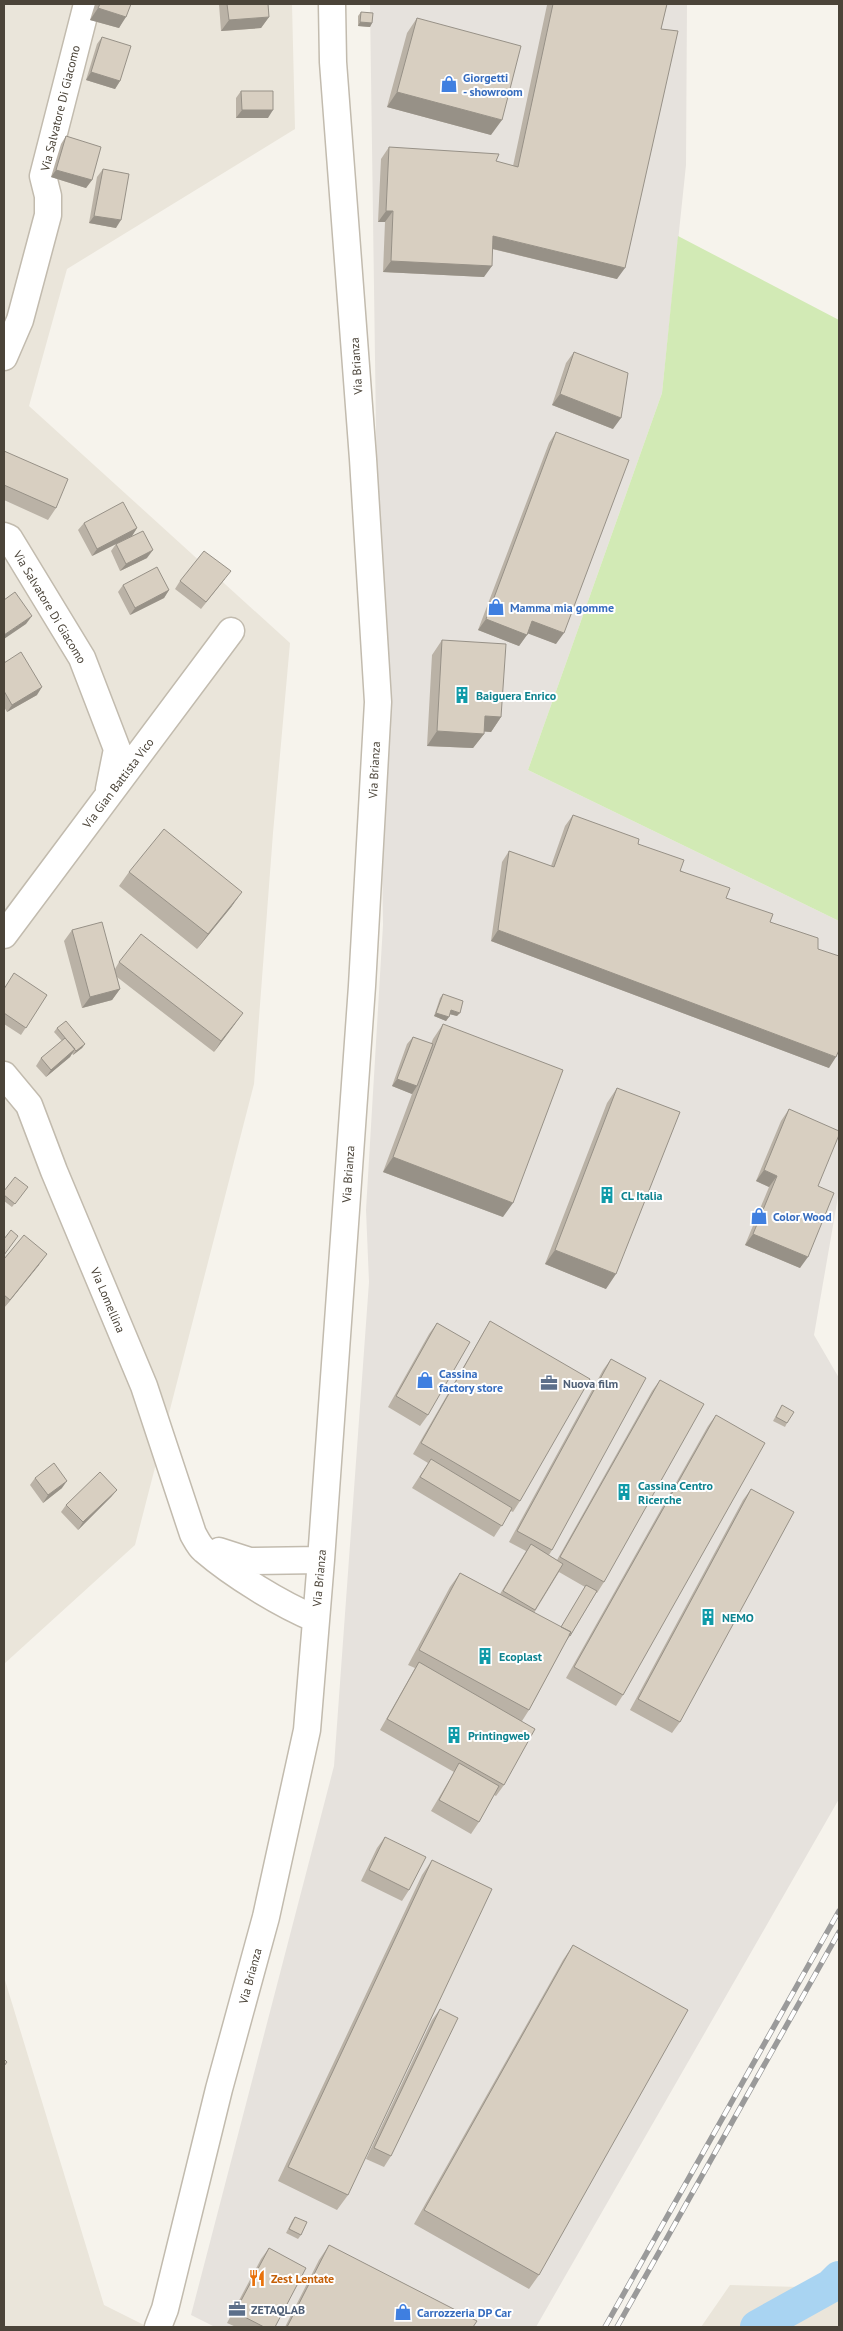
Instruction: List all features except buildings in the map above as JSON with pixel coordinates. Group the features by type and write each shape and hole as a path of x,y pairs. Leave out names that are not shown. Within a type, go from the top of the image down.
{"street":[{"name":"Via Salvatore Di Giacomo","path":"4,357 20,320 48,215 48,196 43,176 87,4"},
{"name":"Via Brianza","path":"158,2327 165,2309 219,2089 270,1898 307,1730 321,1560 362,986 378,702 363,459 333,62 332,4"},
{"name":"Via Salvatore Di Giacomo","path":"4,536 9,538 82,658 117,748 107,797"},
{"name":"Via Gian Battista Vico","path":"4,935 232,631"},
{"name":"Via Lomellina","path":"4,1075 29,1105 54,1172 144,1386 193,1534 202,1549 289,1608 316,1619"},
{"path":"193,1534 215,1550 250,1561 321,1560"}],"shaded area":[{"path":"4,4 292,4 295,129 67,269 29,406 290,643 254,1084 135,1545 4,1664"},
{"path":"370,4 687,4 686,165 662,393 528,770 839,921 839,1191 814,1335 839,1378 839,1799 536,2327 215,2327 191,2315 334,1766 369,1282 366,1210 383,925"},
{"path":"4,1977 104,2305 148,2327 4,2327"},
{"path":"730,2285 839,2288 839,2327 701,2327"}],"green space":[{"path":"678,236 839,320 839,921 528,770 662,393"}],"waterway":[{"path":"757,2327 831,2286 839,2278"}],"railway":[{"path":"605,2327 839,1911"},
{"path":"617,2327 839,1932"}],"place":[{"name":"Giorgetti - showroom","path":"449,84"},
{"name":"Mamma mia gomme","path":"496,607"},
{"name":"Baiguera Enrico","path":"462,695"},
{"name":"CL Italia","path":"607,1195"},
{"name":"Color Wood","path":"759,1216"},
{"name":"Cassina factory store","path":"425,1380"},
{"name":"Nuova film","path":"549,1383"},
{"name":"Cassina Centro Ricerche","path":"624,1492"},
{"name":"NEMO","path":"708,1617"},
{"name":"Ecoplast","path":"485,1656"},
{"name":"Printingweb","path":"454,1735"},
{"name":"Zest Lentate","path":"257,2278"},
{"name":"ZETAQLAB","path":"237,2309"},
{"name":"Carrozzeria DP Car","path":"403,2312"}]}
